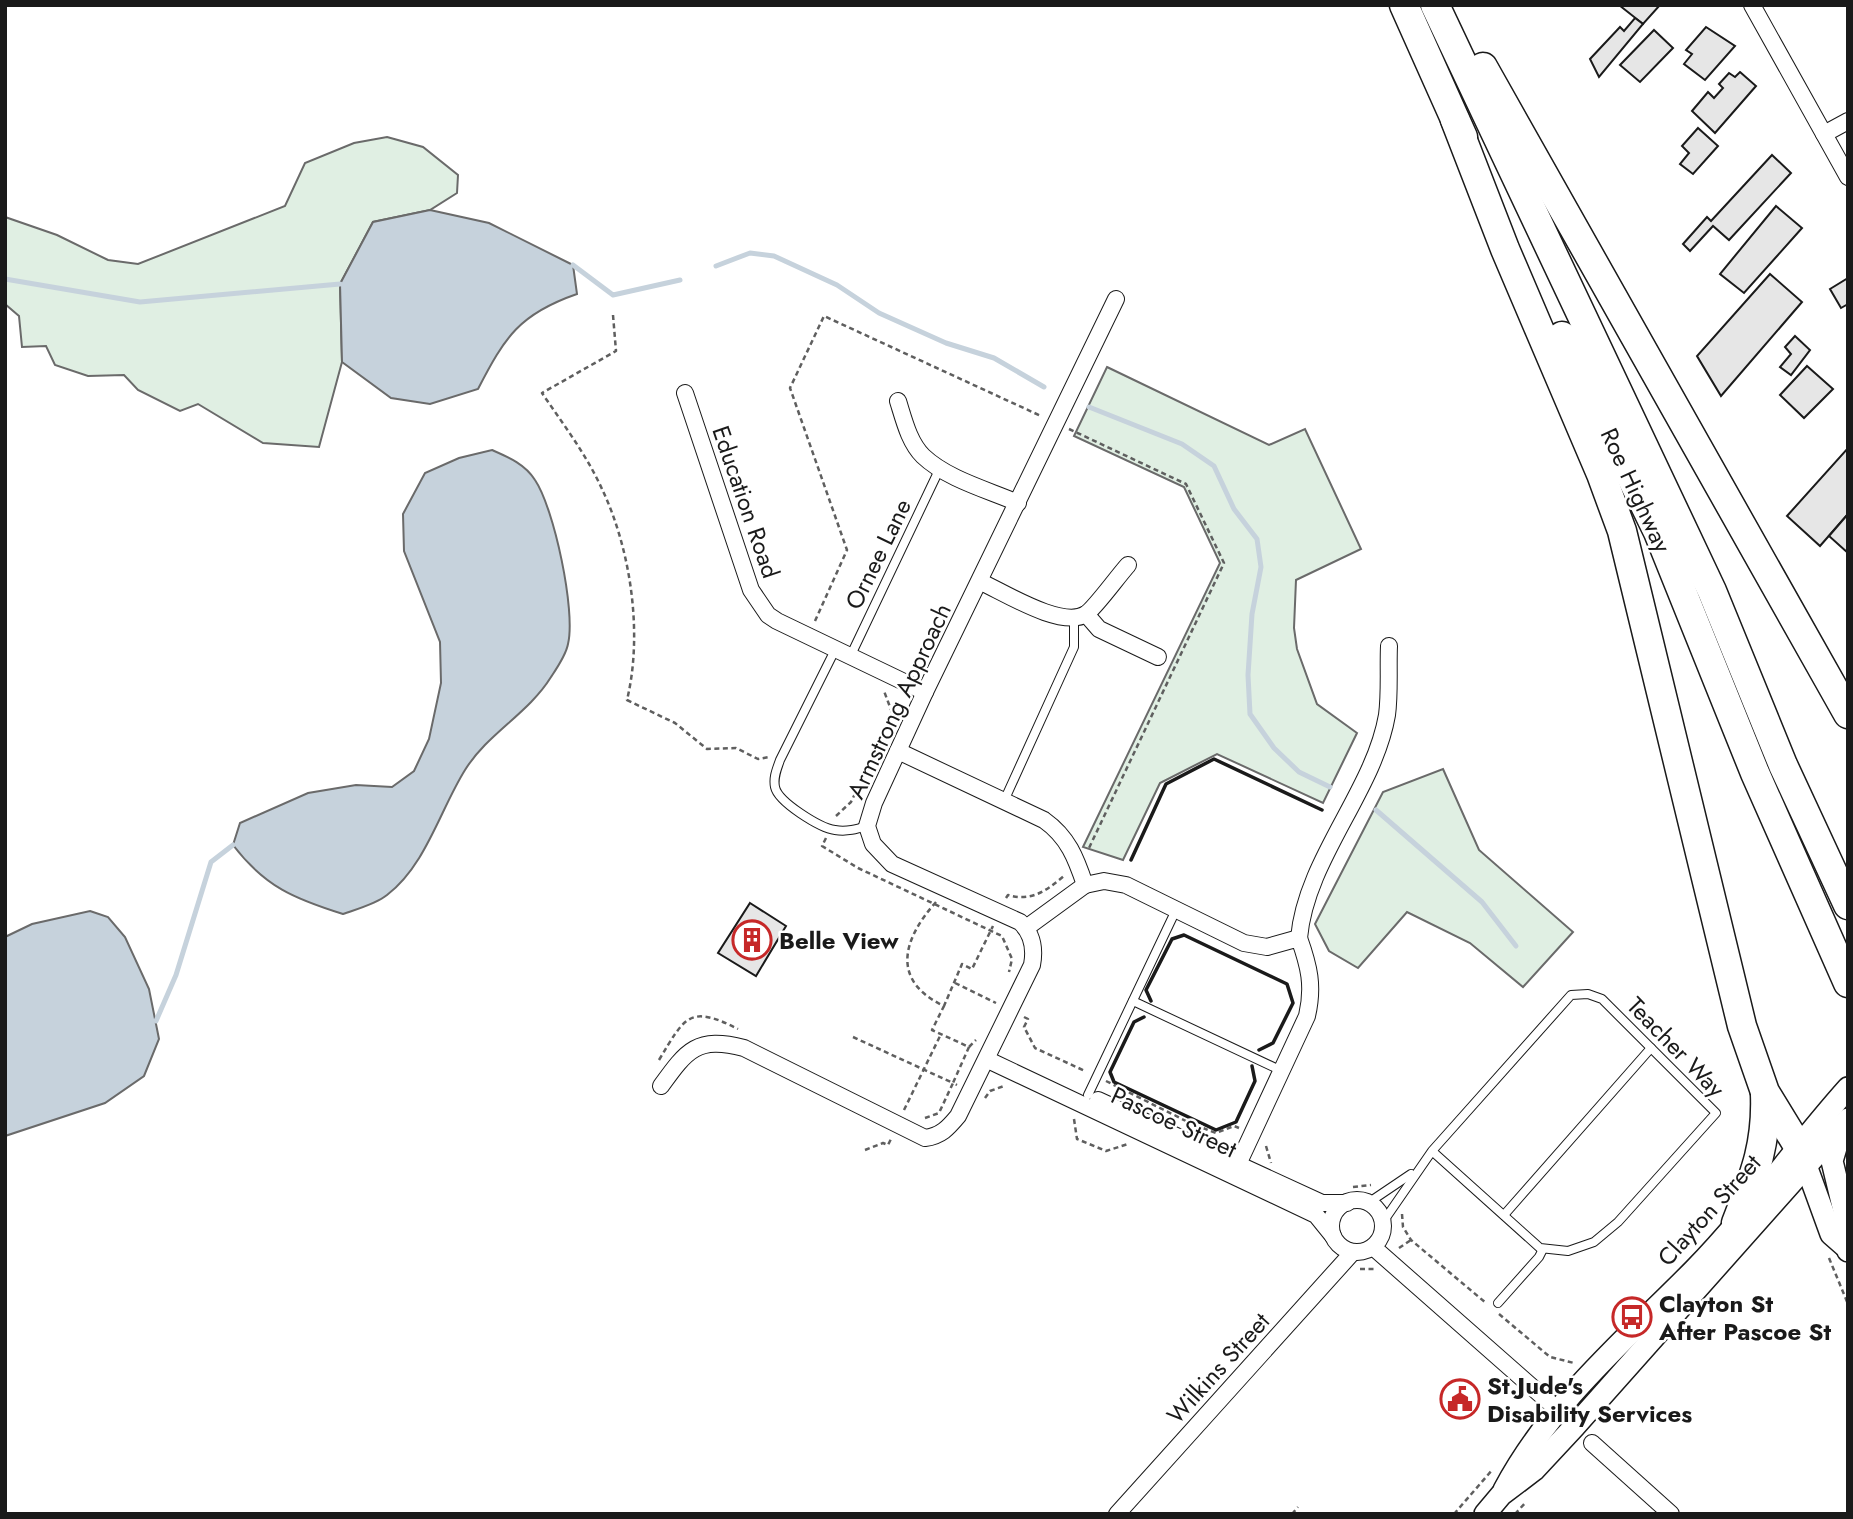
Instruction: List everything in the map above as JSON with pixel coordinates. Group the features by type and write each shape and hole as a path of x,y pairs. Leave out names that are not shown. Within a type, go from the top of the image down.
{"highway":[{"name":"Roe Highway","path":"1404,5 1455,120 1658,533 1755,773 1848,983"},
{"name":"Roe Highway","path":"1435,5 1712,591 1783,765 1848,905"},
{"path":"1444,5 1489,77 1848,714"},
{"path":"1455,120 1505,249 1601,474 1622,531 1742,1026 1765,1092 1802,1156"},
{"path":"1735,1223 1762,1158 1766,1124 1765,1092"}],"main road":[{"name":"Clayton Street","path":"1501,1495 1534,1470 1575,1426 1802,1156 1848,1088"},
{"name":"Clayton Street","path":"1485,1514 1501,1495 1519,1462 1564,1404 1629,1331 1695,1269 1735,1223 1802,1156 1846,1121"},
{"path":"1846,1121 1832,1161 1846,1219 1847,1250"},
{"path":"1802,1156 1831,1234 1847,1250"}],"street":[{"path":"1752,5 1848,177"},
{"path":"1824,134 1848,121"},
{"name":"Armstrong Approach","path":"1026,928 892,864 873,844 867,825 898,751 1116,299"},
{"name":"Education Road","path":"685,393 751,590 768,614 808,637 926,692"},
{"path":"898,401 907,431 922,455 940,468 1018,503"},
{"path":"1080,617 1128,565"},
{"path":"981,582 1052,615 1080,617 1158,657"},
{"path":"1236,1170 1307,1016 1312,993 1311,970 1299,938 1304,903 1369,765 1387,716 1389,646"},
{"path":"898,751 1044,820 1060,832 1078,865 1085,885"},
{"path":"661,1086 685,1053 700,1045 722,1043 744,1048 925,1138 936,1137 958,1116 1032,965 1035,951 1026,928 1085,885 1104,881 1126,885 1244,943 1267,947 1299,938"},
{"name":"Pascoe Street","path":"990,1055 1088,1095 1236,1170 1316,1215 1333,1236"},
{"name":"Pascoe Street","path":"990,1055 1236,1170 1322,1203 1344,1195"},
{"path":"1344,1195 1376,1208 1383,1222 1375,1244 1353,1252 1345,1249 1333,1236 1332,1219 1344,1195"},
{"path":"1375,1244 1564,1404 1575,1426"},
{"name":"Wilkins Street","path":"1117,1514 1353,1252"},
{"path":"1592,1443 1671,1514"}],"lane":[{"name":"Ornee Lane","path":"780,760 842,653 940,468"},
{"path":"1004,801 1074,647 1080,617"},
{"path":"780,760 774,775 775,789 783,800 830,829 854,830 867,825"},
{"path":"1088,1095 1176,910"},
{"name":"Teacher Way","path":"1383,1222 1414,1172 1572,995 1588,994 1602,999 1716,1112 1618,1222 1594,1242 1568,1251 1543,1249"},
{"path":"1133,1002 1282,1071"},
{"path":"1504,1215 1651,1048"},
{"path":"1432,1151 1543,1249 1497,1308"},
{"path":"1368,1203 1414,1172"}],"path":[{"path":"613,315 615,351 542,393 596,478 617,530 629,584 634,637 628,700 675,723 706,748 736,748 758,759 772,757 780,760"},
{"path":"808,637 846,550 790,388 824,316 1186,484 1224,563 1089,849 1078,865 1041,894 1017,898 1008,895 972,969 962,964 932,1030 970,1047"},
{"path":"875,686 886,692 893,715 851,802 839,810 822,846 858,868 1002,936 1012,959 1007,982"},
{"path":"944,1006 918,990 912,983 907,966 909,943 922,918 948,889"},
{"path":"913,1115 904,1112 941,1034"},
{"path":"853,1037 953,1083"},
{"path":"923,1119 939,1112 970,1047 978,1038"},
{"path":"1203,1128 1216,1133 1234,1126 1263,1138 1272,1165"},
{"path":"1344,1195 1376,1185"},
{"path":"1394,1203 1403,1216 1403,1227 1411,1240 1486,1303"},
{"path":"1825,1247 1848,1304"},
{"path":"1350,1273 1376,1269"},
{"path":"1497,1308 1550,1357 1578,1363"},
{"path":"1515,1514 1531,1497"},
{"path":"1292,1514 1298,1507"}],"green space":[{"path":"387,137 423,147 458,175 457,193 430,210 373,222 340,284 342,362 319,447 263,443 198,404 180,411 138,390 124,375 88,376 55,365 46,346 22,347 19,316 5,304 5,217 57,235 108,260 138,264 285,206 305,163 354,143"},
{"path":"1107,367 1269,445 1305,429 1361,549 1296,580 1294,628 1297,649 1317,704 1357,733 1323,803 1217,754 1160,783 1123,860 1083,847 1220,563 1184,487 1074,436"},
{"path":"1443,769 1479,850 1573,932 1523,987 1470,943 1407,912 1358,968 1329,951 1315,924 1383,792"}],"shaded area":[{"path":"430,210 489,223 573,265 577,294 527,319 506,341 478,389 430,404 391,398 342,362 340,284 373,222"},
{"path":"492,450 516,462 531,474 549,513 562,560 569,608 570,629 565,653 542,690 474,757 422,853 401,883 377,901 343,914 310,903 282,890 245,859 233,845 240,823 308,793 356,785 392,787 414,771 429,739 441,683 440,642 404,551 403,514 425,473 459,458"},
{"path":"90,911 108,917 125,937 149,989 159,1039 144,1076 105,1103 5,1136 5,937 32,924"}],"building":[{"path":"1619,5 1660,5 1643,24"},
{"path":"1635,18 1643,24 1599,77 1590,59 1620,27 1624,31"},
{"path":"1706,27 1735,46 1705,80 1684,64 1692,54 1686,50"},
{"path":"1654,30 1673,48 1640,82 1620,65"},
{"path":"1740,72 1756,86 1715,133 1692,111 1708,92 1714,98 1723,88 1719,84 1729,73 1735,77"},
{"path":"1698,128 1718,146 1693,174 1680,164 1689,153 1682,146"},
{"path":"1772,155 1791,173 1729,240 1713,226 1690,251 1683,244 1707,217 1711,221"},
{"path":"1776,206 1802,228 1744,293 1720,274"},
{"path":"1770,274 1802,302 1721,396 1697,356"},
{"path":"1848,278 1848,304 1841,308 1830,289"},
{"path":"1795,336 1810,350 1791,375 1780,367 1791,354 1785,347"},
{"path":"1807,366 1833,389 1804,418 1780,395"},
{"path":"1848,448 1848,514 1820,546 1787,516"},
{"path":"1848,514 1848,553 1829,536"},
{"name":"Belle View","path":"750,903 786,926 756,976 718,953"}],"waterway":[{"path":"716,266 750,253 774,256 837,285 879,313 946,343 994,358 1044,387"},
{"path":"573,265 613,295 680,280"},
{"path":"5,279 140,302 340,284"},
{"path":"1089,407 1182,444 1214,466 1234,509 1257,539 1261,567 1252,614 1248,675 1250,714 1274,748 1299,772 1330,787"},
{"path":"1376,810 1482,902 1516,946"},
{"path":"156,1021 176,975 211,862 233,845"}],"wall":[{"path":"1131,860 1166,784 1214,759 1322,810"},
{"path":"1151,1001 1146,990 1172,939 1184,935 1287,984 1293,1003 1273,1043 1259,1050"},
{"path":"1144,1017 1134,1022 1110,1072 1114,1082 1216,1130 1236,1122 1255,1081 1252,1066"}],"place":[{"name":"Belle View","path":"752,940"},
{"name":"Clayton St After Pascoe St","path":"1632,1317"},
{"name":"St.Jude's Disability Services","path":"1460,1399"}]}
